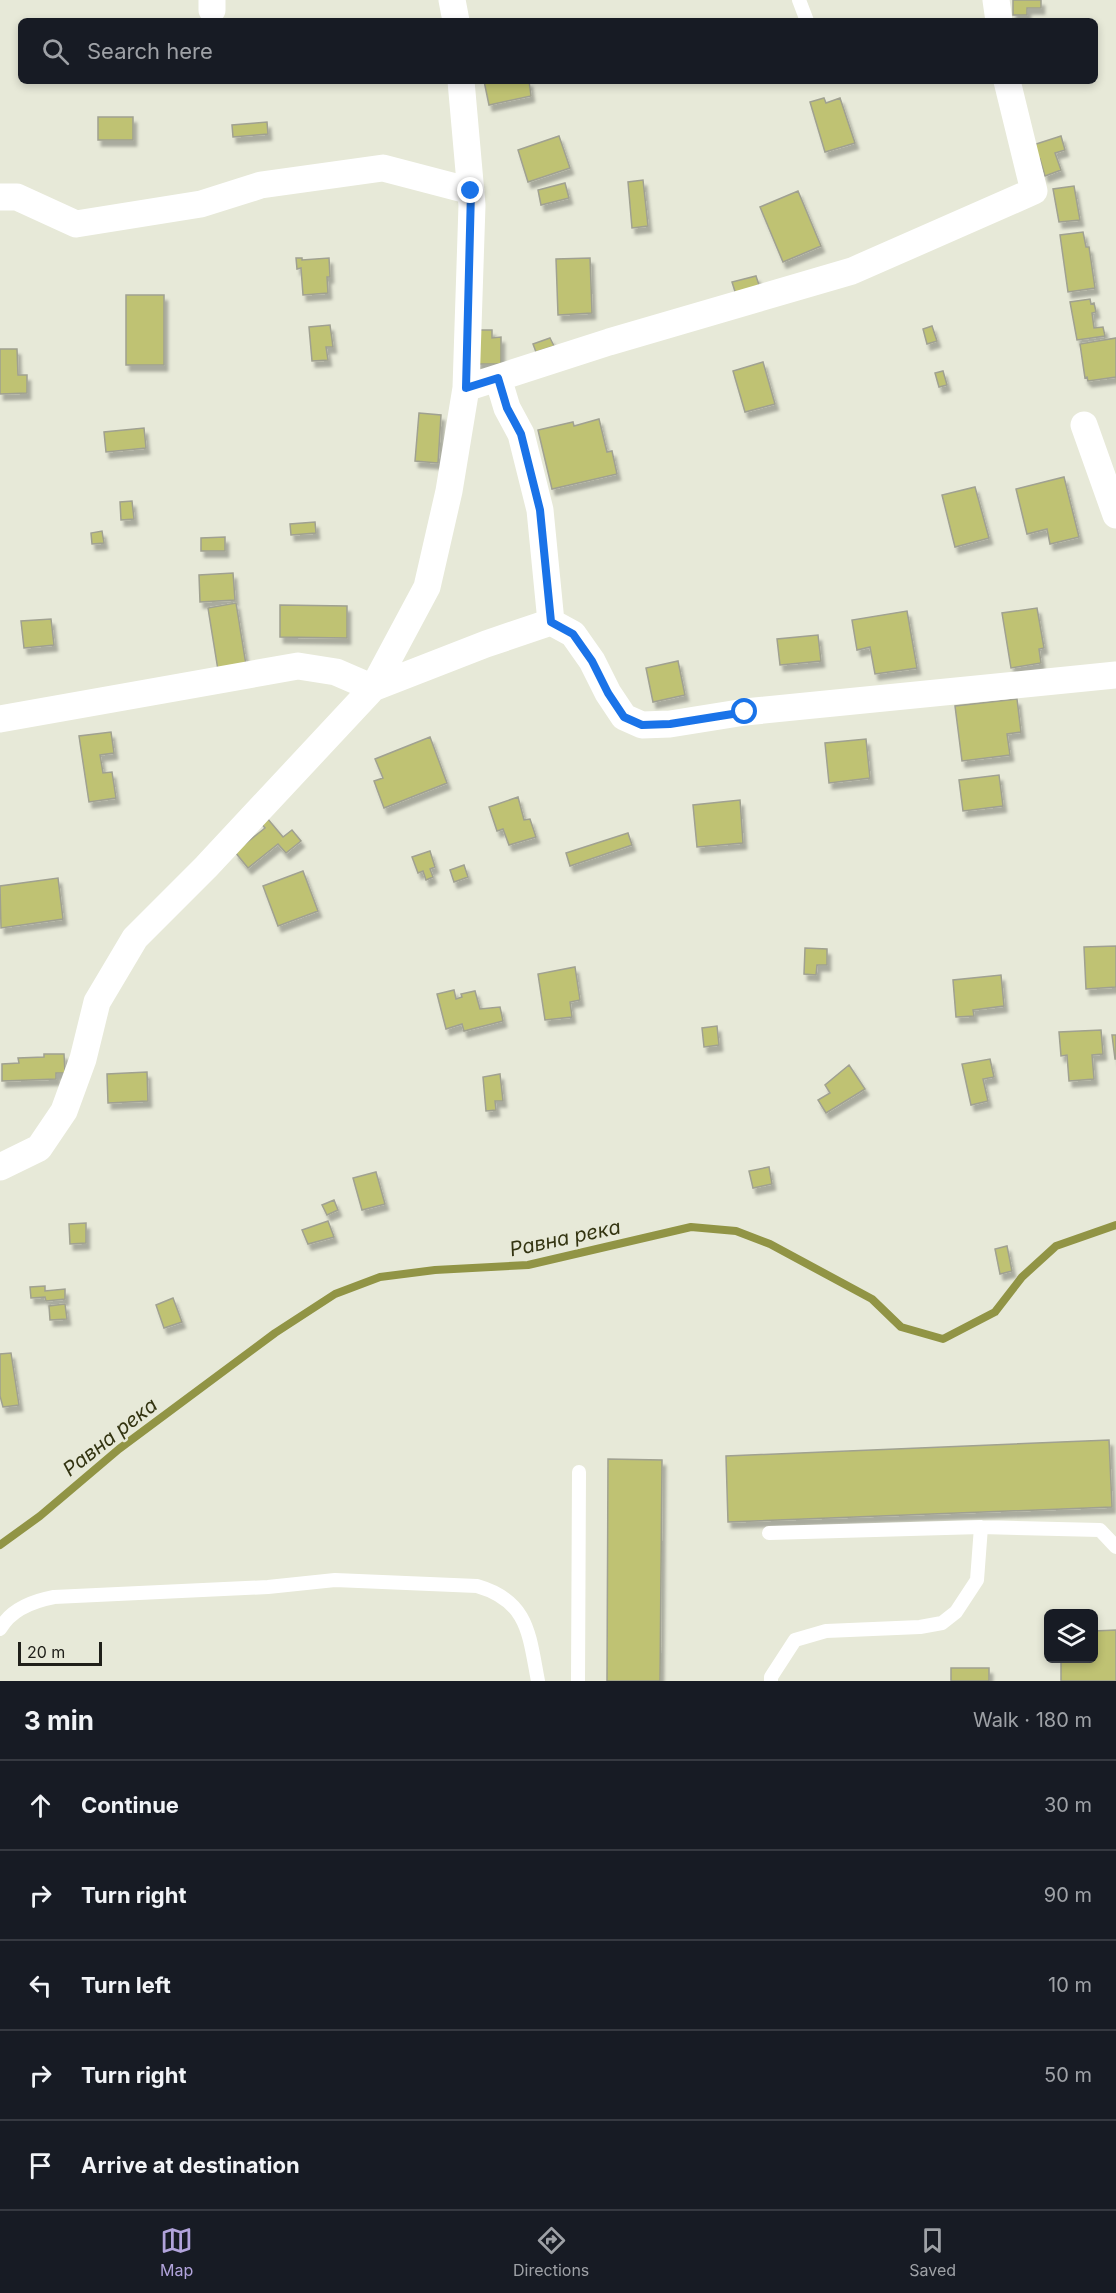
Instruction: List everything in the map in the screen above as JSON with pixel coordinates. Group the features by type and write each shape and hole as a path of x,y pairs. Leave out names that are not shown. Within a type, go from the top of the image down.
{"street":[{"path":"452,0 455,18"},
{"path":"996,0 999,18"},
{"path":"0,1167 39,1148 64,1111 83,1059 97,1002 135,938 206,867 373,688 427,587 449,491 466,388 471,191 461,84"},
{"path":"466,388 609,342 852,271 1034,191 1008,84"},
{"path":"0,198 17,197 76,224 201,204 261,185 383,168 471,191"},
{"path":"498,378 507,408 521,434 540,510 551,622"},
{"path":"1084,425 1116,515"},
{"path":"0,719 298,666 336,672 373,688 486,644 551,622 573,634 592,661 608,693 624,717 642,725 670,724 768,710 1116,675"}],"lane":[{"path":"799,0 806,18"},
{"path":"578,1681 579,1472"},
{"path":"769,1533 981,1527 1100,1530 1116,1547"},
{"path":"771,1681 771,1677 795,1640 826,1631 921,1627 942,1623 956,1612 977,1580 981,1527"},
{"path":"0,1629 16,1611 34,1601 54,1597 268,1587 335,1580 477,1586 494,1591 509,1601 521,1614 528,1630 538,1681"}],"building":[{"path":"1013,0 1041,0 1041,8 1027,8 1027,15 1013,15"},
{"path":"485,84 529,84 531,96 489,105"},
{"path":"824,98 826,103 840,98 855,143 825,152 810,102"},
{"path":"98,117 133,117 133,140 98,140"},
{"path":"267,122 268,134 233,137 232,125"},
{"path":"559,136 570,168 528,182 518,150"},
{"path":"1061,136 1065,150 1055,153 1061,170 1045,176 1033,145"},
{"path":"643,180 648,226 632,228 628,182"},
{"path":"565,183 569,198 541,205 538,190"},
{"path":"1074,186 1080,220 1059,222 1053,189"},
{"path":"798,191 821,246 783,262 760,207"},
{"path":"1083,232 1086,247 1089,247 1095,288 1068,292 1060,235"},
{"path":"296,258 302,258 302,260 329,258 328,293 303,295 301,268 297,269"},
{"path":"590,258 592,313 558,315 556,259"},
{"path":"756,276 762,294 738,301 732,282"},
{"path":"126,295 164,295 164,365 126,365"},
{"path":"1090,299 1091,304 1094,303 1096,312 1092,313 1094,328 1103,327 1105,336 1077,340 1070,302"},
{"path":"330,325 333,347 326,347 328,360 312,361 309,327"},
{"path":"932,326 937,341 927,344 923,329"},
{"path":"477,330 492,330 492,338 501,337 501,364 477,364"},
{"path":"550,338 554,346 536,352 533,344"},
{"path":"1116,338 1116,377 1088,381 1087,377 1085,378 1080,344"},
{"path":"0,349 17,349 18,375 27,375 27,393 0,394"},
{"path":"763,362 775,404 745,412 733,371"},
{"path":"943,371 947,385 939,387 935,373"},
{"path":"419,413 441,415 438,463 415,461"},
{"path":"599,419 607,452 612,451 617,474 552,489 538,430 573,422 574,426"},
{"path":"144,428 146,448 106,452 104,432"},
{"path":"1064,477 1079,537 1050,544 1047,529 1027,534 1016,489"},
{"path":"975,487 989,538 955,547 942,495"},
{"path":"132,501 134,519 121,520 120,502"},
{"path":"315,522 316,533 291,535 290,524"},
{"path":"102,531 104,543 92,544 91,533"},
{"path":"225,537 225,551 201,551 201,538"},
{"path":"233,573 235,600 200,602 199,575"},
{"path":"236,603 246,665 218,670 208,608"},
{"path":"280,605 347,606 347,638 280,637"},
{"path":"1037,608 1044,648 1039,649 1041,663 1011,668 1002,613"},
{"path":"907,611 917,668 875,674 870,647 857,650 852,620"},
{"path":"51,619 54,645 24,648 21,621"},
{"path":"818,635 821,661 780,665 777,639"},
{"path":"678,661 685,695 653,702 646,668"},
{"path":"1017,699 1021,732 1007,734 1010,755 962,761 955,706"},
{"path":"111,732 114,753 100,755 103,773 112,772 116,798 89,802 79,736"},
{"path":"430,737 447,783 384,808 374,781 383,778 375,759"},
{"path":"866,739 870,778 829,783 825,743"},
{"path":"999,775 1003,806 963,811 959,780"},
{"path":"518,797 524,820 530,819 536,837 509,845 503,829 497,831 489,807"},
{"path":"740,800 743,843 697,847 693,805"},
{"path":"267,818 283,837 292,830 301,841 286,853 278,844 248,868 235,852 265,828 261,823"},
{"path":"628,833 632,845 570,866 566,853"},
{"path":"430,851 435,867 430,869 433,877 426,880 423,871 418,873 412,857"},
{"path":"464,865 468,877 454,882 450,870"},
{"path":"303,871 318,911 278,926 263,886"},
{"path":"58,878 63,919 1,928 0,886"},
{"path":"1116,946 1116,987 1086,989 1084,947"},
{"path":"805,948 827,949 827,965 817,965 816,975 804,974"},
{"path":"575,967 580,1000 570,1002 572,1017 545,1020 538,974"},
{"path":"1001,975 1004,1006 973,1010 974,1016 956,1017 953,980"},
{"path":"454,990 456,999 462,997 461,994 475,991 480,1009 500,1007 503,1021 464,1031 462,1024 446,1029 437,994"},
{"path":"717,1026 719,1045 704,1047 702,1028"},
{"path":"1101,1030 1103,1054 1092,1055 1094,1079 1069,1081 1067,1055 1061,1056 1059,1032"},
{"path":"1112,1035 1116,1035 1116,1059 1115,1059"},
{"path":"44,1054 64,1054 65,1073 56,1073 56,1079 2,1081 2,1064 19,1063 18,1058 44,1057"},
{"path":"990,1059 994,1077 983,1079 988,1101 971,1105 962,1064"},
{"path":"849,1065 865,1089 826,1113 818,1100 830,1093 825,1085"},
{"path":"147,1072 148,1101 108,1103 107,1074"},
{"path":"500,1074 503,1101 495,1101 496,1110 486,1111 483,1077"},
{"path":"769,1167 772,1184 753,1188 749,1171"},
{"path":"376,1172 385,1204 362,1210 353,1178"},
{"path":"334,1200 338,1210 327,1215 322,1205"},
{"path":"328,1221 334,1237 308,1244 302,1230"},
{"path":"86,1223 86,1243 70,1244 69,1224"},
{"path":"1007,1246 1012,1271 1000,1274 995,1249"},
{"path":"45,1286 45,1291 65,1289 65,1299 46,1301 45,1297 31,1298 30,1287"},
{"path":"173,1298 182,1322 164,1328 156,1305"},
{"path":"65,1304 67,1319 50,1320 49,1306"},
{"path":"11,1353 19,1405 3,1407 0,1396 0,1354"},
{"path":"1109,1440 1112,1507 728,1522 726,1456"},
{"path":"608,1459 662,1460 660,1681 607,1681"},
{"path":"1116,1630 1116,1681 1061,1681 1061,1663 1098,1663 1098,1631"},
{"path":"951,1668 989,1668 989,1681 951,1681"}],"waterway":[{"name":"Равна река","path":"0,1545 40,1516 119,1449 275,1333 335,1294 380,1277 435,1270 528,1265 691,1227 736,1231 770,1244 872,1299 901,1327 943,1339 995,1312 1022,1277 1056,1246 1116,1225"}],"route":[{"path":"471,191 466,388 498,378 507,408 521,434 540,510 551,622 573,634 592,661 608,693 624,717 642,725 670,724 745,712"}]}
